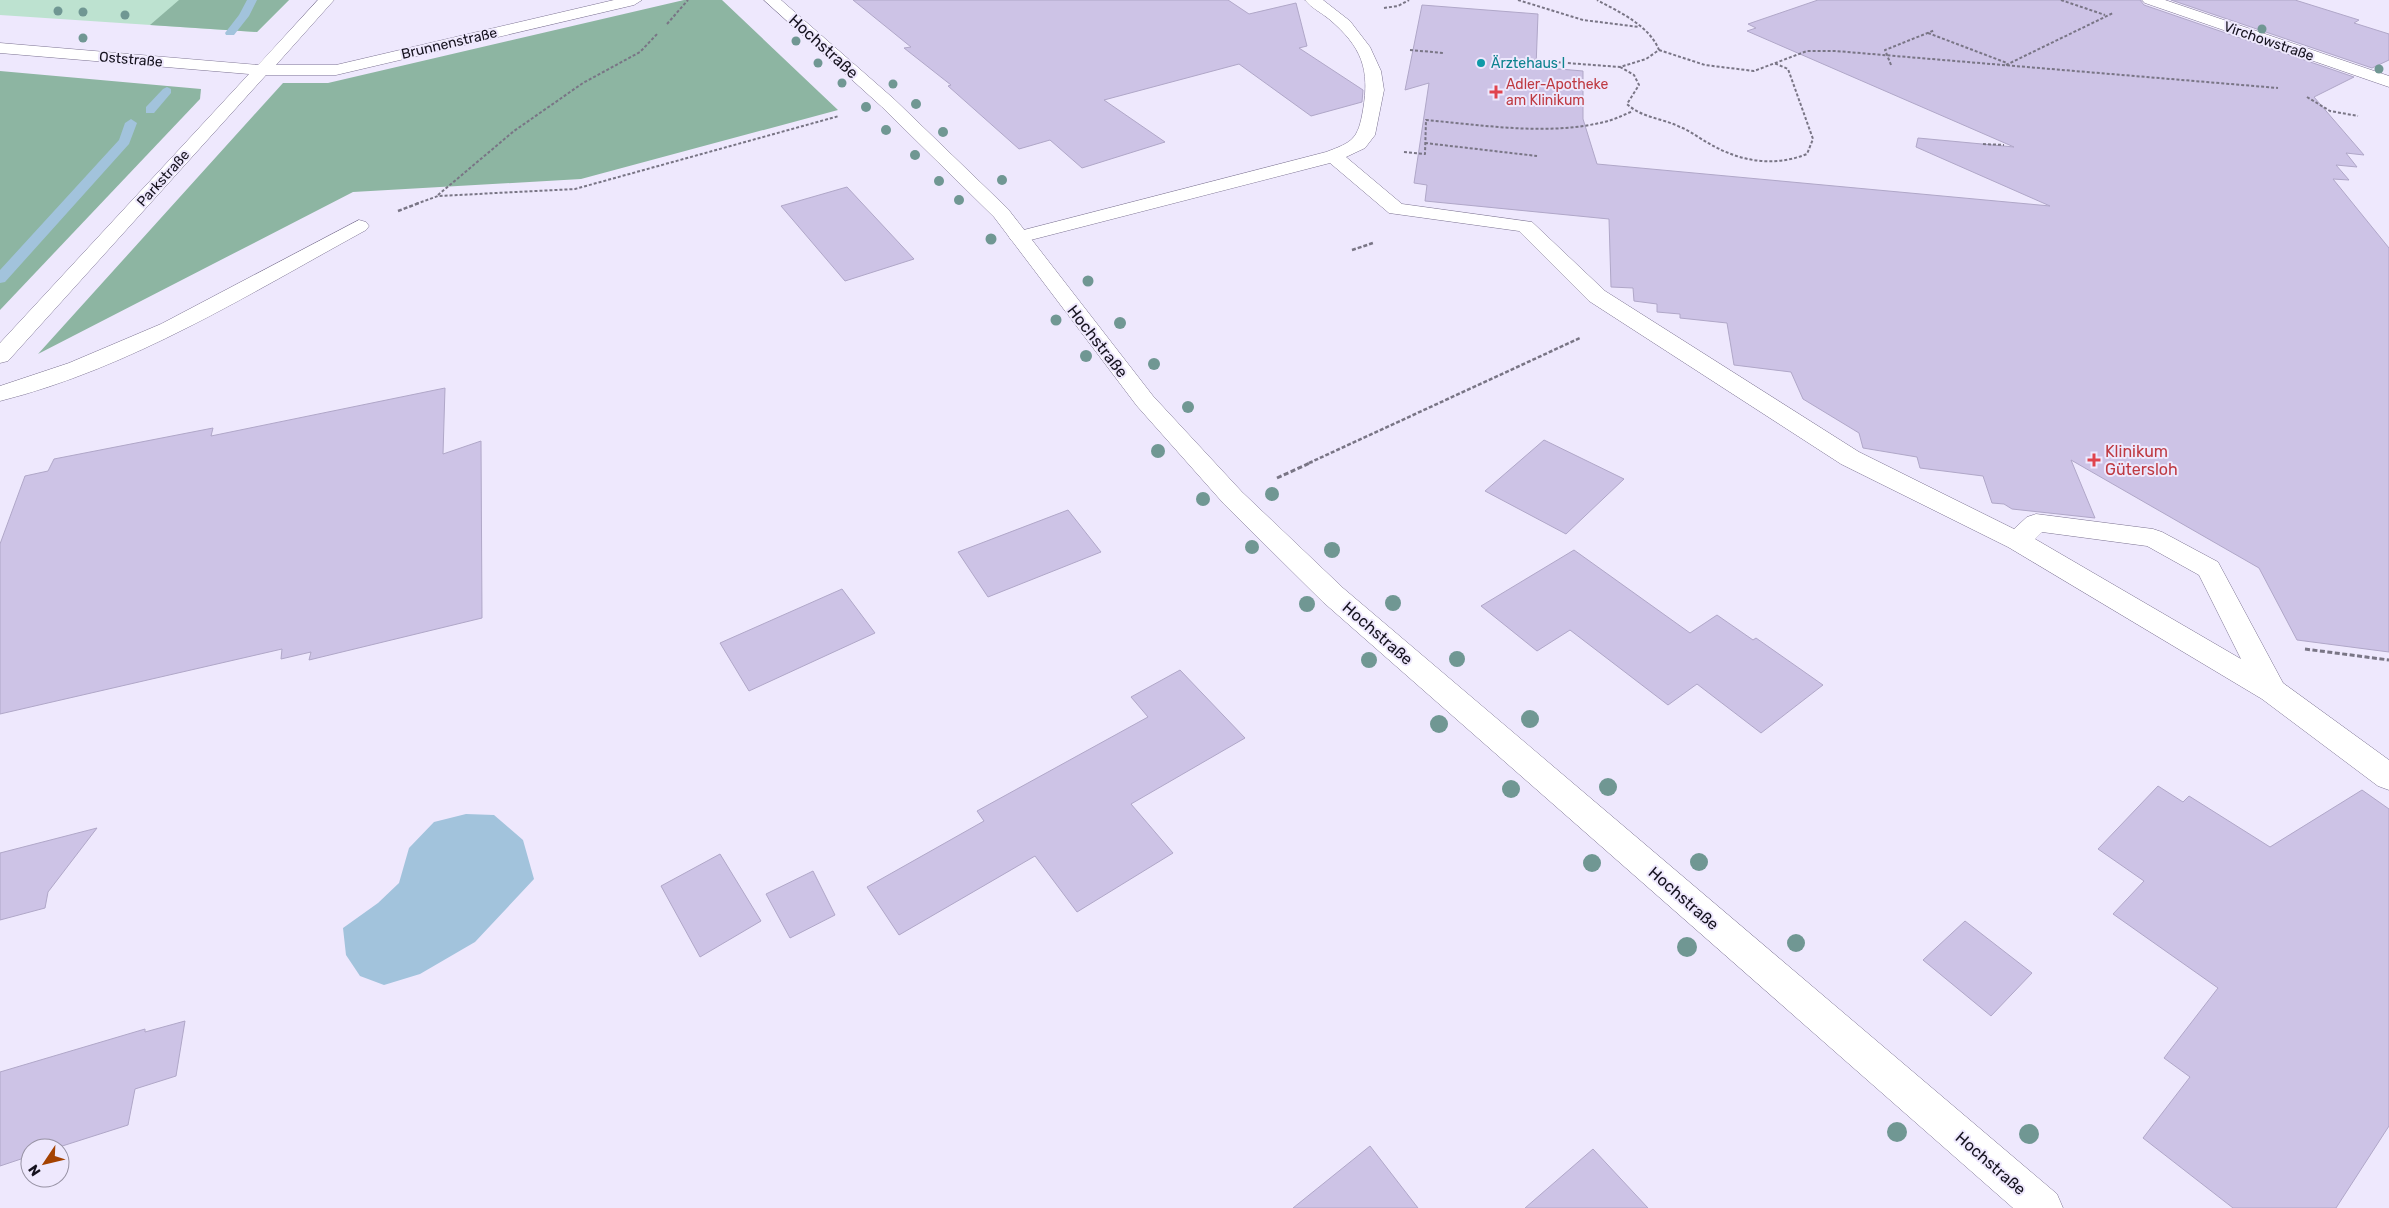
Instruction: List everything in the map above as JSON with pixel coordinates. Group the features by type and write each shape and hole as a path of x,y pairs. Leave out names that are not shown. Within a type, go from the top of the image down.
{"street":[{"name":"Parkstraße","path":"0,356 326,0"},
{"name":"Brunnenstraße","path":"262,70 336,70 634,0"},
{"name":"Hochstraße","path":"772,0 888,103 1001,213 1145,401 1233,498 1333,595 2043,1208"},
{"path":"1019,237 1333,156 1356,148 1367,136 1375,84 1366,54 1356,36 1336,16 1313,0"},
{"name":"Virchowstraße","path":"2150,0 2389,82"},
{"name":"Oststraße","path":"0,48 262,70"},
{"path":"1333,156 1396,209 1525,226 1597,296 1850,458 2017,541 2272,691 2389,777"},
{"path":"0,394 77,368 169,329 359,226"},
{"path":"2017,541 2036,523 2153,538 2209,568 2272,691"}],"path":[{"path":"438,196 514,131 583,83 640,52 688,0"},
{"path":"1518,0 1553,8 1583,20 1640,27"},
{"path":"1597,0 1640,27 1658,43 1660,50"},
{"path":"2061,0 2106,16"},
{"path":"2004,66 2115,12"},
{"path":"1891,65 1885,50 1935,30"},
{"path":"1928,33 2008,64"},
{"path":"1660,50 1705,65 1754,71 1807,51 2279,88"},
{"path":"1528,60 1620,67 1646,59 1660,50"},
{"path":"1620,67 1634,75 1639,85 1627,104 1633,111 1680,127 1738,157 1768,162 1793,160 1807,154 1813,139 1788,69 1774,62"},
{"path":"2305,95 2316,107 2340,114 2365,116"},
{"path":"359,226 438,196 575,189 888,103"},
{"path":"1356,148 1425,154 1426,120 1498,125 1580,127 1604,123 1633,111"},
{"path":"1425,143 1536,156"},
{"path":"1982,144 2004,145"},
{"path":"1233,498 1589,335 1569,322 1608,303"},
{"path":"2246,642 2389,660"}],"green space":[{"path":"0,0 289,0 257,32 0,15"},
{"path":"179,0 289,0 257,32 150,25"},
{"path":"684,0 722,0 838,110 581,179 353,192 38,354 283,83 328,83"},
{"path":"0,71 201,89 200,99 0,310"}],"water":[{"path":"466,814 494,815 523,840 534,879 475,942 420,974 384,985 360,976 346,955 343,928 378,903 399,883 409,848 434,822"}],"building":[{"path":"853,0 1228,0 1249,14 1296,3 1307,46 1299,48 1363,90 1362,102 1311,116 1239,64 1104,100 1165,142 1082,168 1050,140 1019,149 948,86 951,85 904,48 911,47"},
{"path":"1818,0 2140,0 2144,5 2354,77 2314,97 2364,155 2346,153 2357,167 2336,165 2349,180 2333,179 2389,248 2389,652 2297,640 2259,568 2071,460 2095,518 2012,509 2004,504 1992,503 1983,476 1920,468 1917,457 1863,448 1859,433 1803,399 1791,372 1734,365 1727,323 1680,318 1680,314 1657,312 1657,304 1634,301 1633,288 1611,287 1609,219 1425,201 1427,185 1414,183 1429,83 1405,90 1422,5 1538,14 1536,67 1583,71 1583,119 1597,164 2050,206 1916,147 1918,138 2014,147 1747,31 1756,28 1748,24"},
{"path":"2171,0 2295,0 2359,20 2354,23 2389,34 2389,60 2372,68"},
{"path":"847,187 914,259 845,281 781,206"},
{"path":"445,388 443,454 481,441 482,618 309,660 311,652 281,659 282,649 0,714 0,544 25,476 48,471 54,459 213,428 211,436"},
{"path":"1544,440 1624,479 1566,534 1485,491"},
{"path":"1068,510 1101,552 988,597 958,552"},
{"path":"1574,550 1690,633 1717,615 1753,640 1756,638 1823,685 1761,733 1697,684 1668,705 1570,630 1537,651 1481,606"},
{"path":"842,589 875,633 749,691 720,643"},
{"path":"1180,670 1245,738 1131,804 1173,853 1077,912 1035,856 899,935 867,887 984,821 977,811 1148,717 1131,697"},
{"path":"2158,786 2183,802 2189,796 2270,847 2362,790 2389,809 2389,1126 2336,1208 2233,1208 2143,1138 2190,1077 2164,1058 2218,988 2113,914 2144,881 2098,849"},
{"path":"97,828 48,892 45,908 0,920 0,853"},
{"path":"720,854 761,921 700,957 661,886"},
{"path":"813,871 835,915 790,938 766,894"},
{"path":"1965,921 2032,973 1991,1016 1923,960"},
{"path":"185,1021 176,1076 135,1089 128,1125 70,1144 70,1138 20,1138 20,1159 0,1166 0,1072 145,1029 145,1032"},
{"path":"1370,1146 1418,1208 1293,1208"},
{"path":"1593,1149 1648,1208 1525,1208"}],"waterway":[{"path":"230,33 244,16 252,0"},
{"path":"150,110 167,91"},
{"path":"0,279 125,141 131,123"}],"place":[{"name":"Ärztehaus I","path":"1481,63"},
{"name":"Adler-Apotheke am Klinikum","path":"1496,92"},
{"name":"Klinikum Gütersloh","path":"2094,460"}]}
